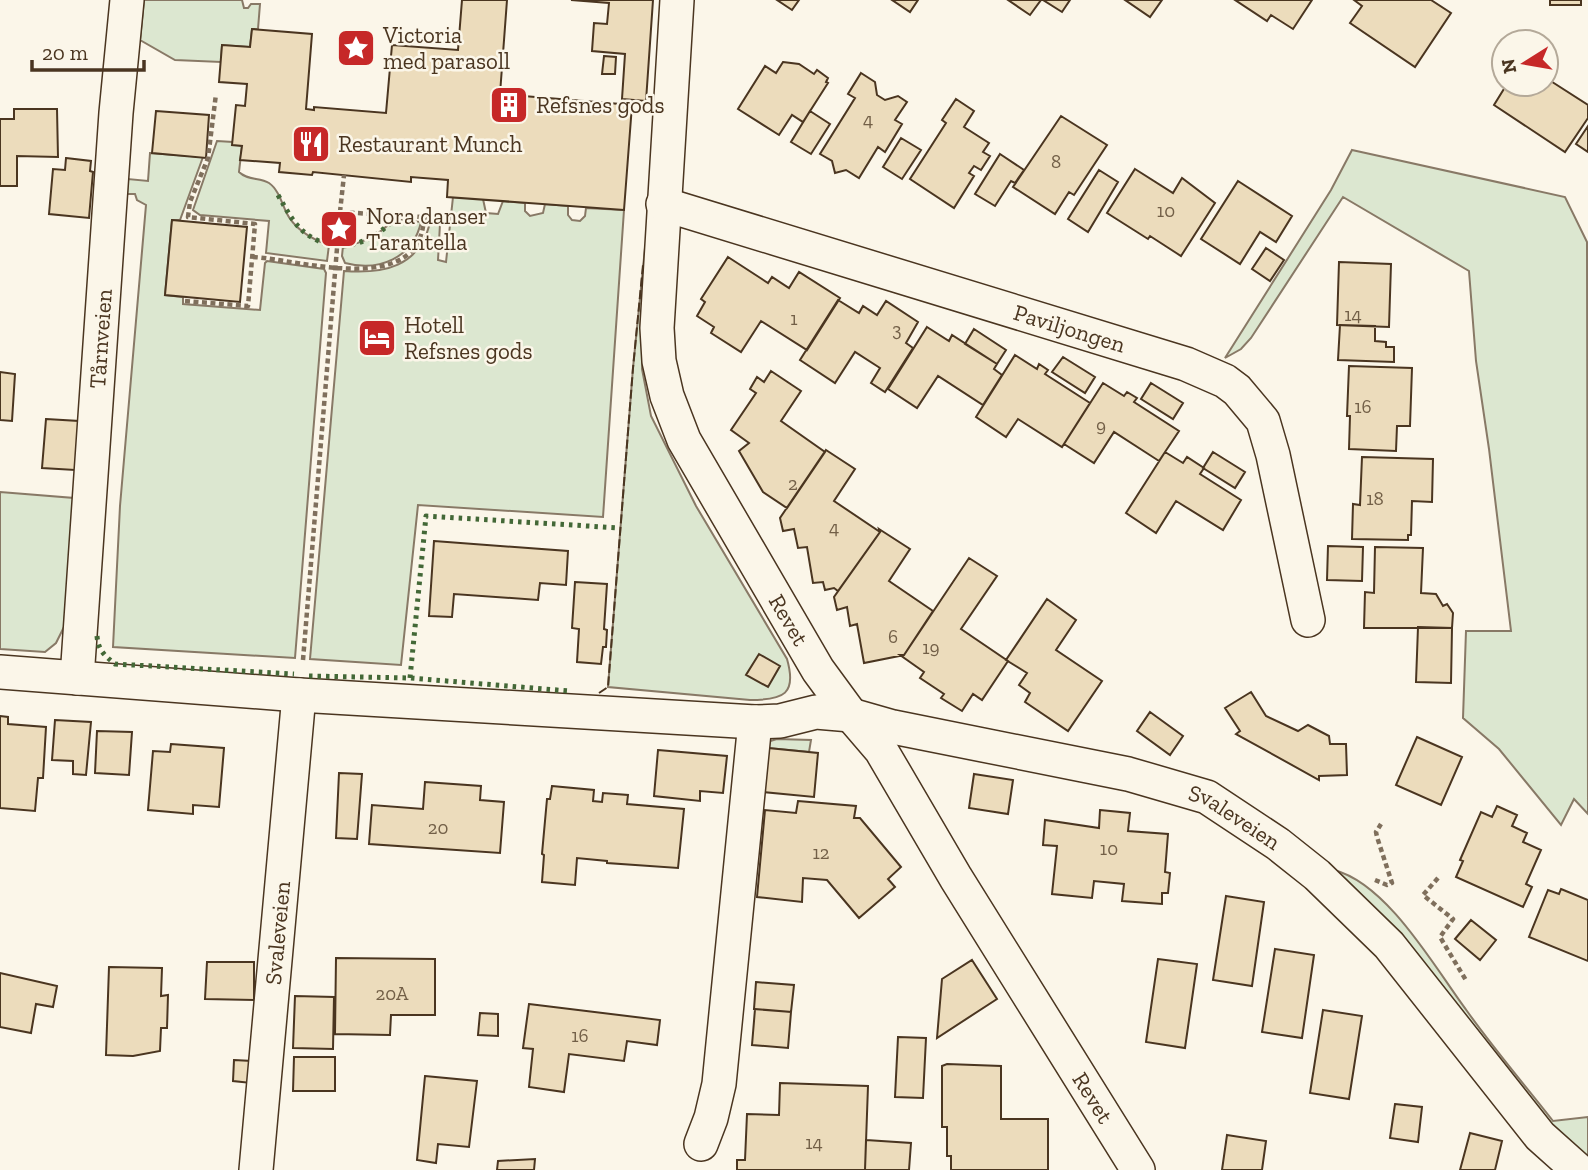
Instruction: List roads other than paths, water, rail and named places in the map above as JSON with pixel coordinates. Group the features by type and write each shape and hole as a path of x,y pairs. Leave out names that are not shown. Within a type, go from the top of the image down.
{"street":[{"name":"Tårnveien","path":"78,678 116,113 127,0"},
{"name":"Revet","path":"677,0 656,328 659,361 667,396 684,440 818,670 881,750 963,889 1138,1170"},
{"name":"Paviljongen","path":"663,204 1186,364 1225,381 1237,390 1263,421 1273,455 1308,620"},
{"name":"Svaleveien","path":"0,673 299,695 755,722 780,721 816,712 851,715 893,727 1128,774 1207,797 1278,844 1317,876 1389,945 1540,1136 1578,1170"},
{"name":"Svaleveien","path":"256,1170 299,695"},
{"path":"701,1144 711,1118 719,1084 755,722"}],"place":[{"name":"Victoria med parasoll","path":"356,48"},
{"name":"Refsnes gods","path":"509,105"},
{"name":"Restaurant Munch","path":"311,144"},
{"name":"Nora danser Tarantella","path":"339,229"},
{"name":"Hotell Refsnes gods","path":"377,338"}]}
